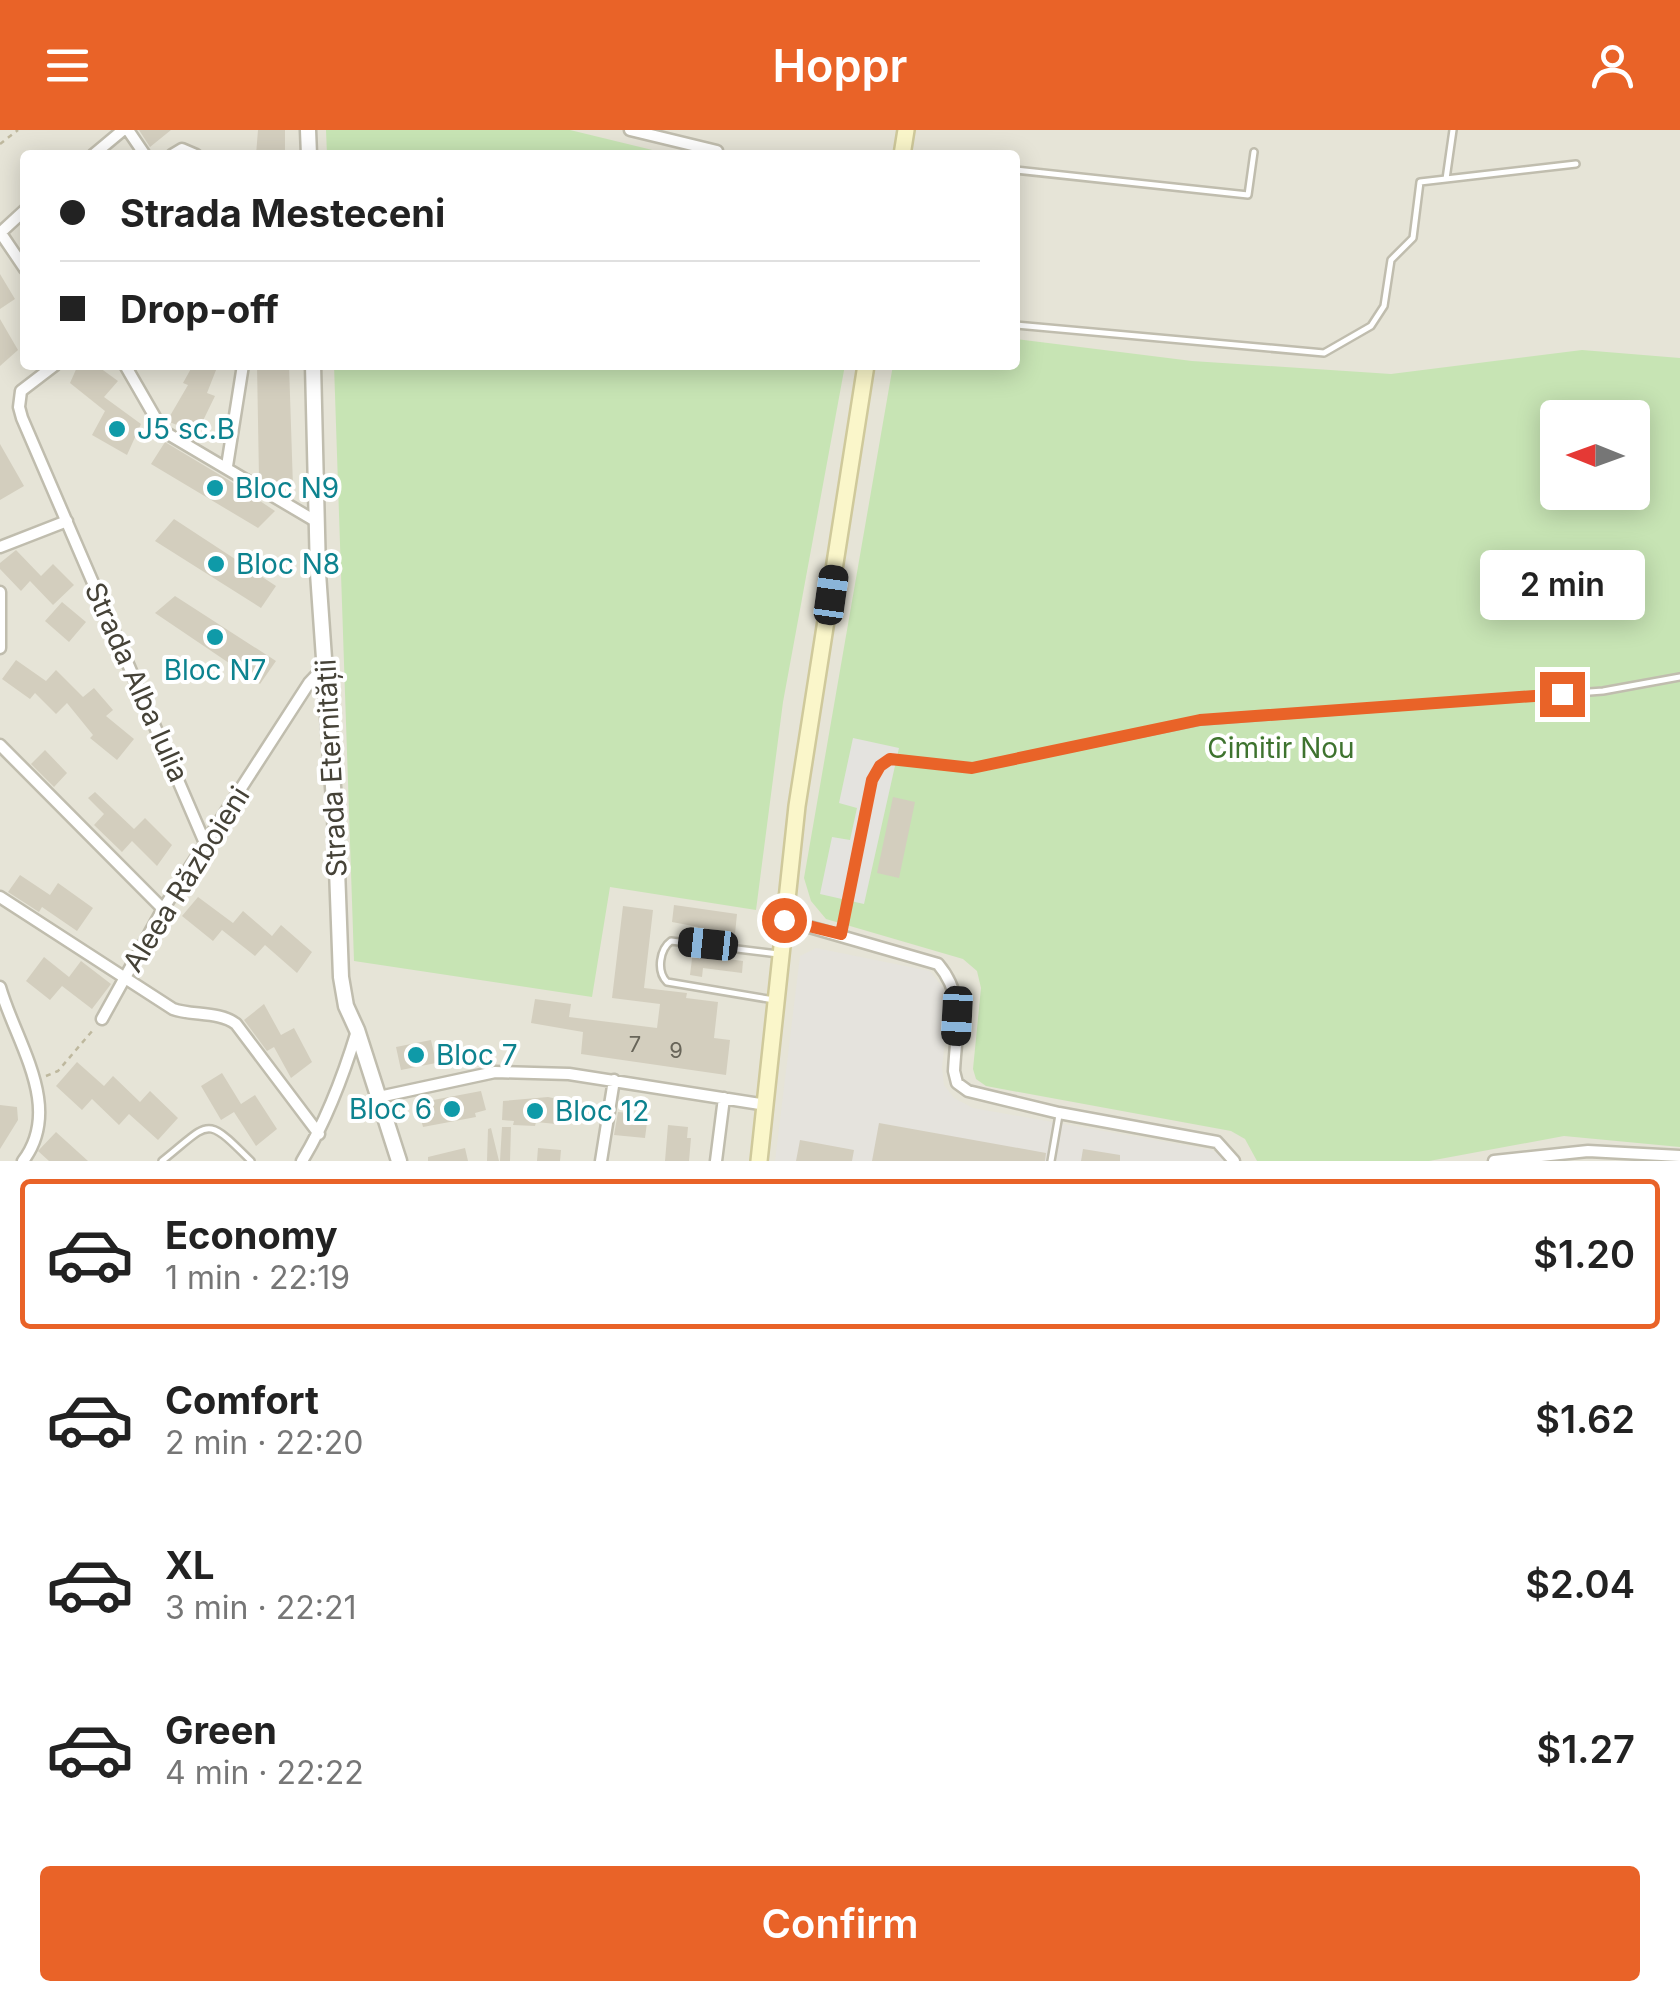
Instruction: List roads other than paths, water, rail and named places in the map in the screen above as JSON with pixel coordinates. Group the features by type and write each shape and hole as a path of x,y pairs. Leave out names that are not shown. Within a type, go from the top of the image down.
{"main road":[{"path":"759,1161 798,806 865,370"}],"street":[{"path":"99,150 126,130 141,150"},
{"path":"630,130 713,150"},
{"path":"20,214 0,232 20,262"},
{"name":"Strada Alba Iulia","path":"48,370 26,386 19,399 22,418 206,843"},
{"path":"128,370 163,431 317,522"},
{"path":"226,466 242,370"},
{"name":"Strada Eternității","path":"313,370 317,522 341,977 346,1006 399,1161"},
{"path":"0,547 67,521"},
{"path":"0,592 0,648"},
{"name":"Aleea Războieni","path":"102,1019 163,909 309,683 326,665"},
{"path":"0,745 163,909"},
{"path":"0,897 173,1009 228,1018 319,1134"},
{"path":"784,920 938,964 952,980 958,995 954,1071 957,1082 968,1091 1059,1113 1216,1142 1234,1161"},
{"path":"0,987 36,1081 41,1116 39,1132 22,1161"},
{"path":"302,1161 319,1134 343,1078 357,1030"},
{"path":"379,1097 496,1072 569,1074 766,1105"},
{"path":"601,1161 614,1080"},
{"path":"716,1161 724,1098"},
{"path":"1494,1161 1588,1151 1680,1156"}],"lane":[{"path":"1446,178 1453,130"},
{"path":"1020,171 1248,195 1254,152"},
{"path":"1020,325 1324,353 1371,326 1384,306 1391,260 1413,238 1420,182 1576,164"},
{"path":"841,934 872,780 880,766 890,759 972,768 1200,720 1603,691 1680,677"},
{"path":"776,1001 666,982 661,962 671,941 781,955"},
{"path":"1050,1161 1059,1113"},
{"path":"162,1161 201,1130 211,1127 219,1129 251,1161"}],"place":[{"name":"J5 sc.B","path":"117,429"},
{"name":"Bloc N9","path":"215,488"},
{"name":"Bloc N8","path":"216,564"},
{"name":"Bloc N7","path":"215,637"},
{"name":"Bloc 7","path":"416,1055"},
{"name":"Bloc 6","path":"452,1109"},
{"name":"Bloc 12","path":"535,1111"}],"park label":[{"name":"Cimitir Nou","path":"1281,748"}]}
